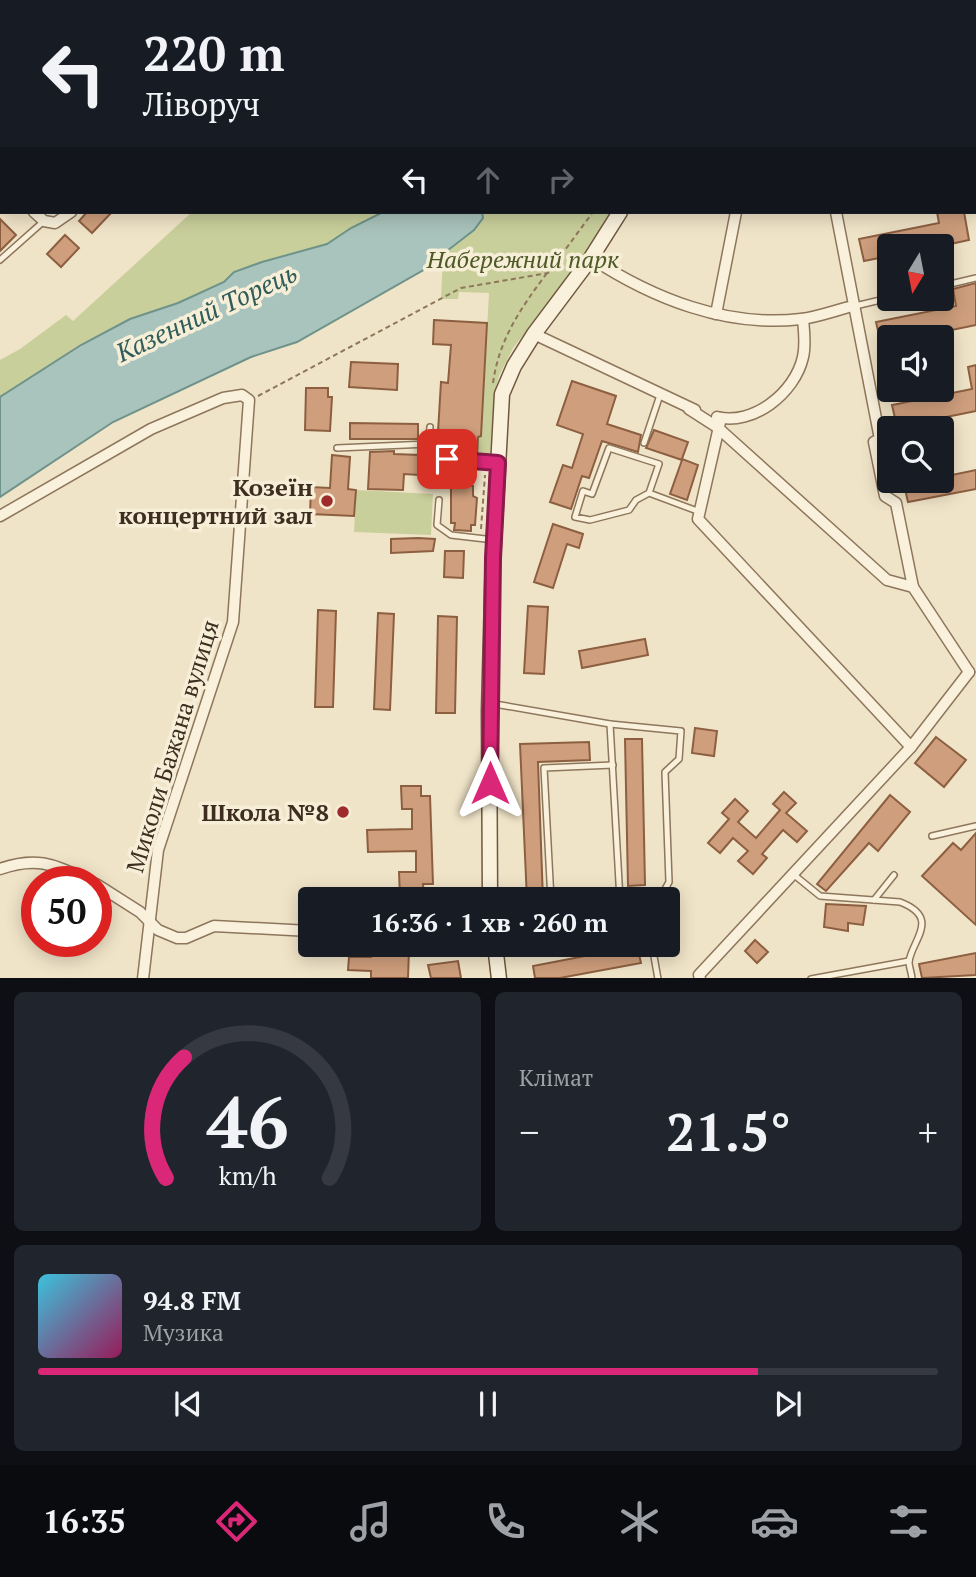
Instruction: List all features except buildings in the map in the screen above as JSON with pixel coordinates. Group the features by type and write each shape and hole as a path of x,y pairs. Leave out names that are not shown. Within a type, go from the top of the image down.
{"main road":[{"path":"490,887 489,703 502,394 514,366 534,334 591,258 619,214"},
{"path":"496,957 499,978"}],"street":[{"path":"36,214 44,221 55,222 68,214"},
{"path":"716,314 736,214"},
{"path":"699,978 911,747 972,674 912,587 896,503 885,496 874,442 880,439 836,214"},
{"path":"591,258 637,284 689,306 716,314 754,320 803,319 853,306"},
{"path":"719,423 755,413 772,403 794,379 805,344 803,319"},
{"path":"534,334 719,423 887,580 912,587"},
{"path":"0,516 151,429 223,398 242,395 249,400"},
{"name":"Миколи Бажана вулиця","path":"143,978 158,850 233,622 249,400"},
{"path":"719,423 698,519 911,747"},
{"path":"0,869 37,861 50,866"},
{"path":"112,893 158,930 177,938 214,926 298,930"}],"lane":[{"path":"0,260 44,221"},
{"path":"954,283 976,278"},
{"path":"853,306 877,301"},
{"path":"640,458 660,395"},
{"path":"430,426 427,458 498,463"},
{"path":"338,448 428,444"},
{"path":"609,448 659,464 649,493 636,500 629,510 590,520 575,517 583,491 592,494 609,448"},
{"path":"649,493 699,512"},
{"path":"439,500 437,526 451,536 494,540"},
{"path":"489,703 610,724 681,731 679,759 666,772 669,882 666,887"},
{"path":"610,724 619,887"},
{"path":"550,887 544,768 613,765"},
{"path":"932,836 976,827"},
{"path":"793,874 820,896 900,902 916,912 921,936 909,961 912,978"},
{"path":"874,900 894,875"},
{"path":"654,957 658,978"},
{"path":"811,978 909,961"}],"path":[{"path":"249,400 461,288 548,273 592,214"}],"green space":[{"path":"190,214 380,214 327,244 234,272 224,282 178,303 130,319 81,345 0,397 0,360 20,349 66,315 73,321"},
{"name":"Набережний парк","path":"482,214 614,214 552,300 513,348 499,376 494,394 490,457 477,456 478,437 481,435 489,293 459,292 458,299 441,299 443,255 473,229"},
{"path":"356,490 433,494 431,535 354,532"}],"water":[{"name":"Казенний Торець","path":"379,214 482,214 483,218 474,230 443,254 441,260 297,342 251,357 113,422 0,497 0,397 81,345 130,319 178,303 224,282 234,272 327,244"}],"place":[{"name":"Козеїн концертний зал","path":"327,501"},
{"name":"Школа №8","path":"343,812"}],"route":[{"path":"447,459 498,463 489,711 490,783"}]}
